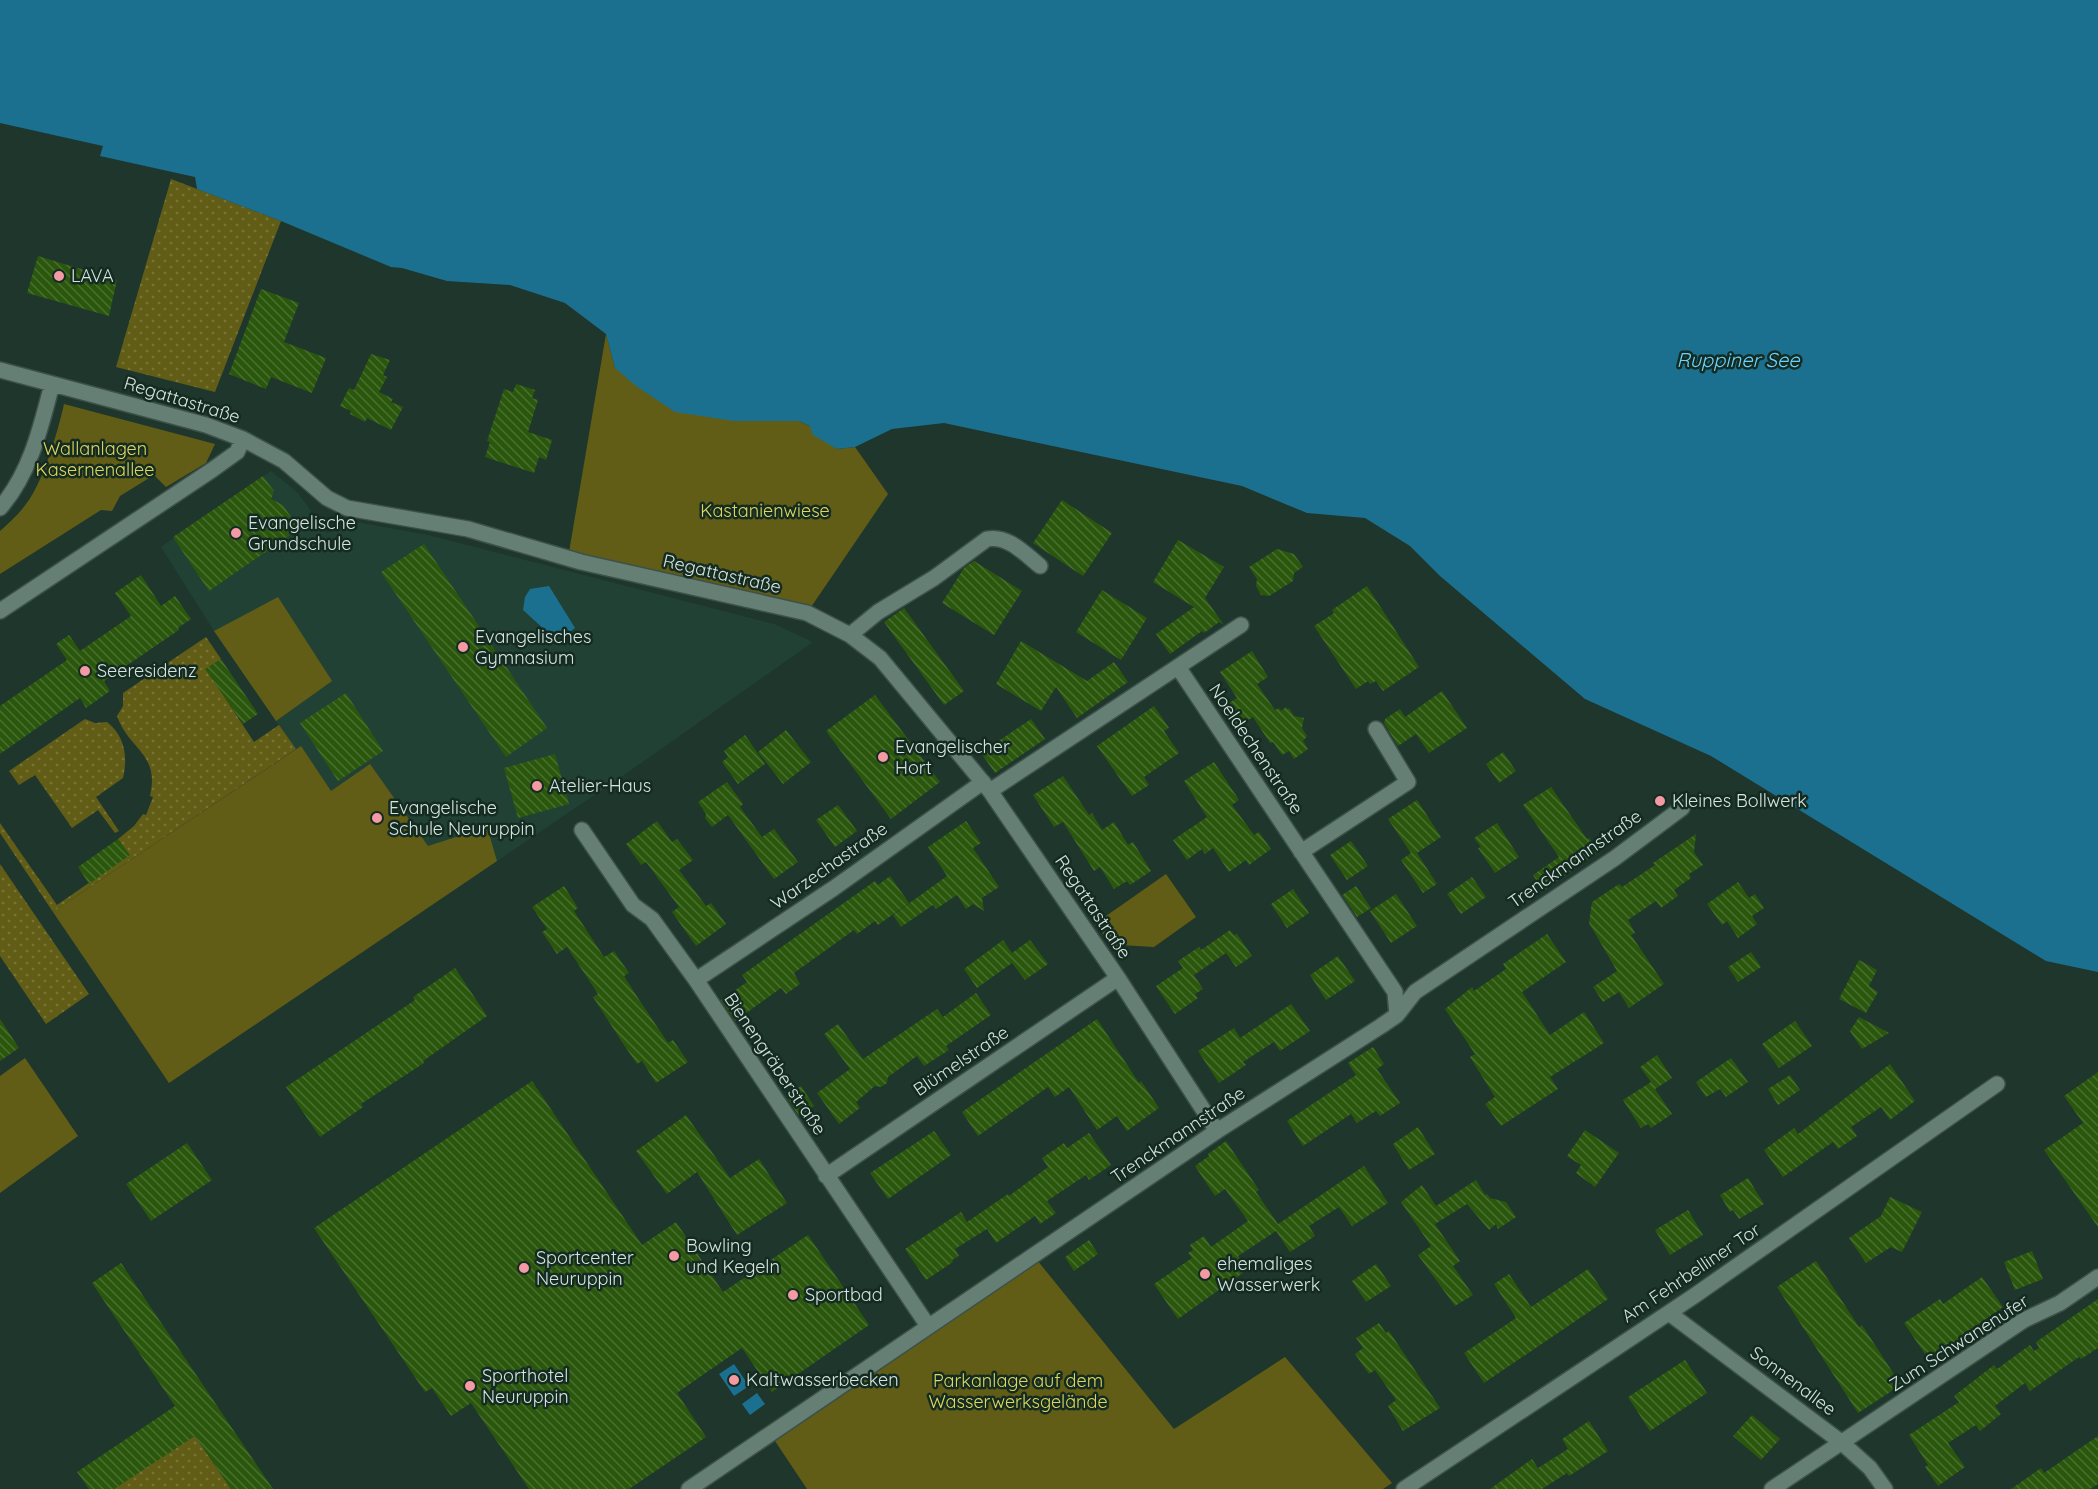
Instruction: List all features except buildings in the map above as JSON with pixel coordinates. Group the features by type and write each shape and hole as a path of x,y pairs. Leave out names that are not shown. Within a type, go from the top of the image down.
{"street":[{"name":"Regattastraße","path":"0,370 202,424 243,439 284,461 327,498 347,508 468,529 581,562 807,613 850,634 880,658 987,787 1118,978 1217,1131"},
{"path":"0,508 15,491 33,453 52,384"},
{"path":"0,611 212,470 237,452 243,439"},
{"path":"850,634 878,612 934,578 987,539 1006,540 1040,566"},
{"name":"Warzechastraße","path":"696,980 987,787 1178,667 1241,624"},
{"name":"Noeldechenstraße","path":"1178,667 1395,992 1397,1015"},
{"path":"1301,852 1408,782 1376,729"},
{"name":"Trenckmannstraße","path":"689,1489 1217,1131 1397,1015 1415,992 1616,858 1682,808"},
{"name":"Bienengräberstraße","path":"582,830 633,905 652,919 696,980 928,1326"},
{"name":"Blümelstraße","path":"826,1176 1118,978"},
{"name":"Am Fehrbelliner Tor","path":"1404,1489 1669,1313 1997,1084"},
{"name":"Zum Schwanenufer","path":"1772,1489 2024,1320 2060,1303 2098,1277"},
{"name":"Sonnenallee","path":"1669,1313 1841,1442 1870,1468 1885,1489"}],"shaded area":[{"name":"Evangelische Schule Neuruppin","path":"271,471 298,493 327,533 345,520 428,535 774,624 813,642 624,775 169,1083 53,912 295,749 214,631 161,547"}],"green space":[{"path":"171,179 281,221 215,392 116,367"},
{"name":"Kastanienwiese","path":"606,334 615,368 734,421 799,421 810,426 837,449 855,447 888,494 807,613 568,558"},
{"name":"Wallanlagen Kasernenallee","path":"64,404 215,444 206,463 166,487 154,475 120,496 112,511 101,510 0,574 0,531 23,508 32,495 54,442"},
{"path":"278,597 332,681 276,721 214,631"},
{"path":"206,637 221,659 206,669 254,742 279,725 296,749 53,912 0,833 0,823 57,905 129,855 118,839 134,826 143,814 146,815 153,797 150,796 151,770 147,761 122,727 117,716 123,706 123,693"},
{"path":"85,719 95,723 107,722 118,734 124,747 123,778 96,797 119,831 115,833 98,810 72,828 35,775 19,785 9,771"},
{"path":"301,746 331,791 370,764 428,846 487,827 497,861 169,1083 53,912"},
{"path":"0,864 89,994 46,1024 0,956"},
{"path":"1166,874 1196,917 1154,947 1121,945 1114,950 1096,923"},
{"path":"25,1058 78,1136 0,1193 0,1076"},
{"name":"Parkanlage auf dem Wasserwerksgelände","path":"1037,1260 1174,1429 1285,1357 1392,1483 1383,1489 807,1489 775,1441"},
{"path":"195,1436 231,1489 114,1489 183,1442"}],"water":[{"name":"Ruppiner See","path":"0,0 2098,0 2098,972 2046,961 1711,756 1585,699 1440,576 1410,546 1365,518 1307,513 1242,486 944,423 892,429 855,447 837,449 813,435 810,426 799,421 734,421 675,412 636,386 615,368 606,334 565,303 510,285 447,281 391,267 197,189 195,177 100,156 103,146 0,123"},
{"path":"549,586 575,628 567,634 545,630 523,610 525,597 530,589"},
{"name":"Kaltwasserbecken","path":"734,1364 749,1386 734,1396 719,1374"},
{"path":"757,1393 765,1404 750,1415 742,1404"}],"place":[{"name":"LAVA","path":"59,276"},
{"name":"Evangelische Grundschule","path":"236,533"},
{"name":"Evangelisches Gymnasium","path":"463,647"},
{"name":"Seeresidenz","path":"85,671"},
{"name":"Evangelischer Hort","path":"883,757"},
{"name":"Atelier-Haus","path":"537,786"},
{"name":"Kleines Bollwerk","path":"1660,801"},
{"name":"Evangelische Schule Neuruppin","path":"377,818"},
{"name":"Bowling und Kegeln","path":"674,1256"},
{"name":"Sportcenter Neuruppin","path":"524,1268"},
{"name":"ehemaliges Wasserwerk","path":"1205,1274"},
{"name":"Sportbad","path":"793,1295"},
{"name":"Kaltwasserbecken","path":"734,1380"},
{"name":"Sporthotel Neuruppin","path":"470,1386"}]}
